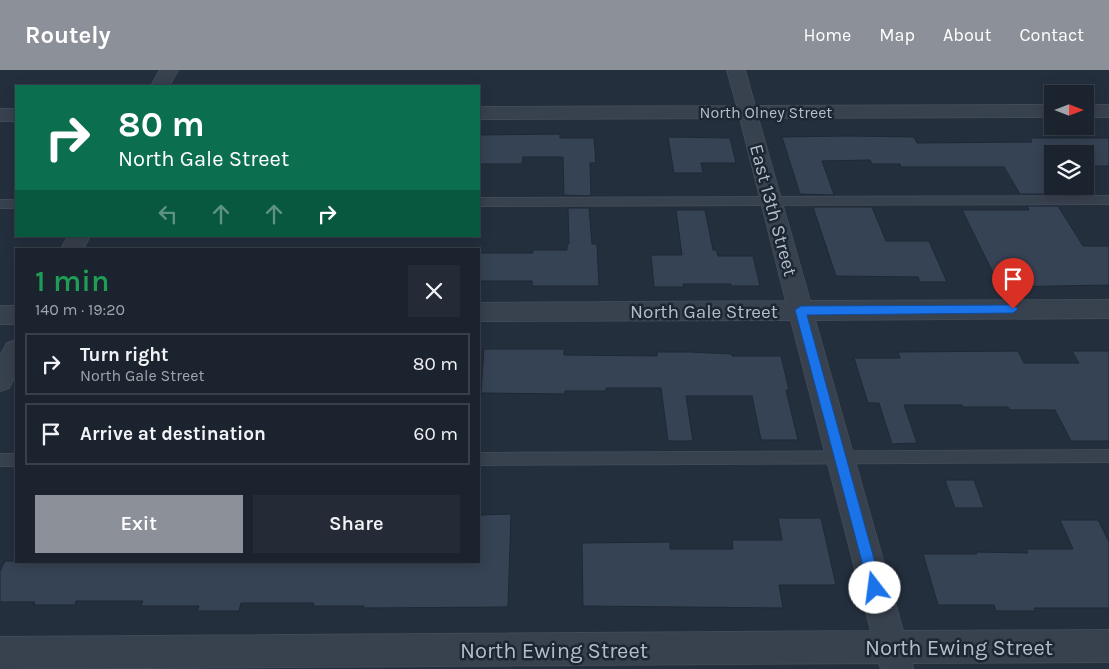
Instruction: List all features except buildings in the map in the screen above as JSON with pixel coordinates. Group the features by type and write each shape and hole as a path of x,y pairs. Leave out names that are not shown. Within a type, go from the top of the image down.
{"street":[{"path":"161,85 169,70"},
{"name":"East 13th Street","path":"736,70 894,658"},
{"name":"North Olney Street","path":"480,113 1044,111"},
{"path":"1094,111 1109,111"},
{"path":"0,115 15,115"},
{"name":"North Gale Street","path":"480,312 1109,309"},
{"path":"0,315 15,314"},
{"path":"0,380 15,352"},
{"name":"North Ewing Street","path":"0,653 894,658 1109,646"}],"lane":[{"path":"480,202 1109,200"},
{"path":"0,204 15,204"},
{"path":"480,459 1109,456"},
{"path":"0,460 15,460"}],"route":[{"path":"875,588 801,310 1013,309"}]}
